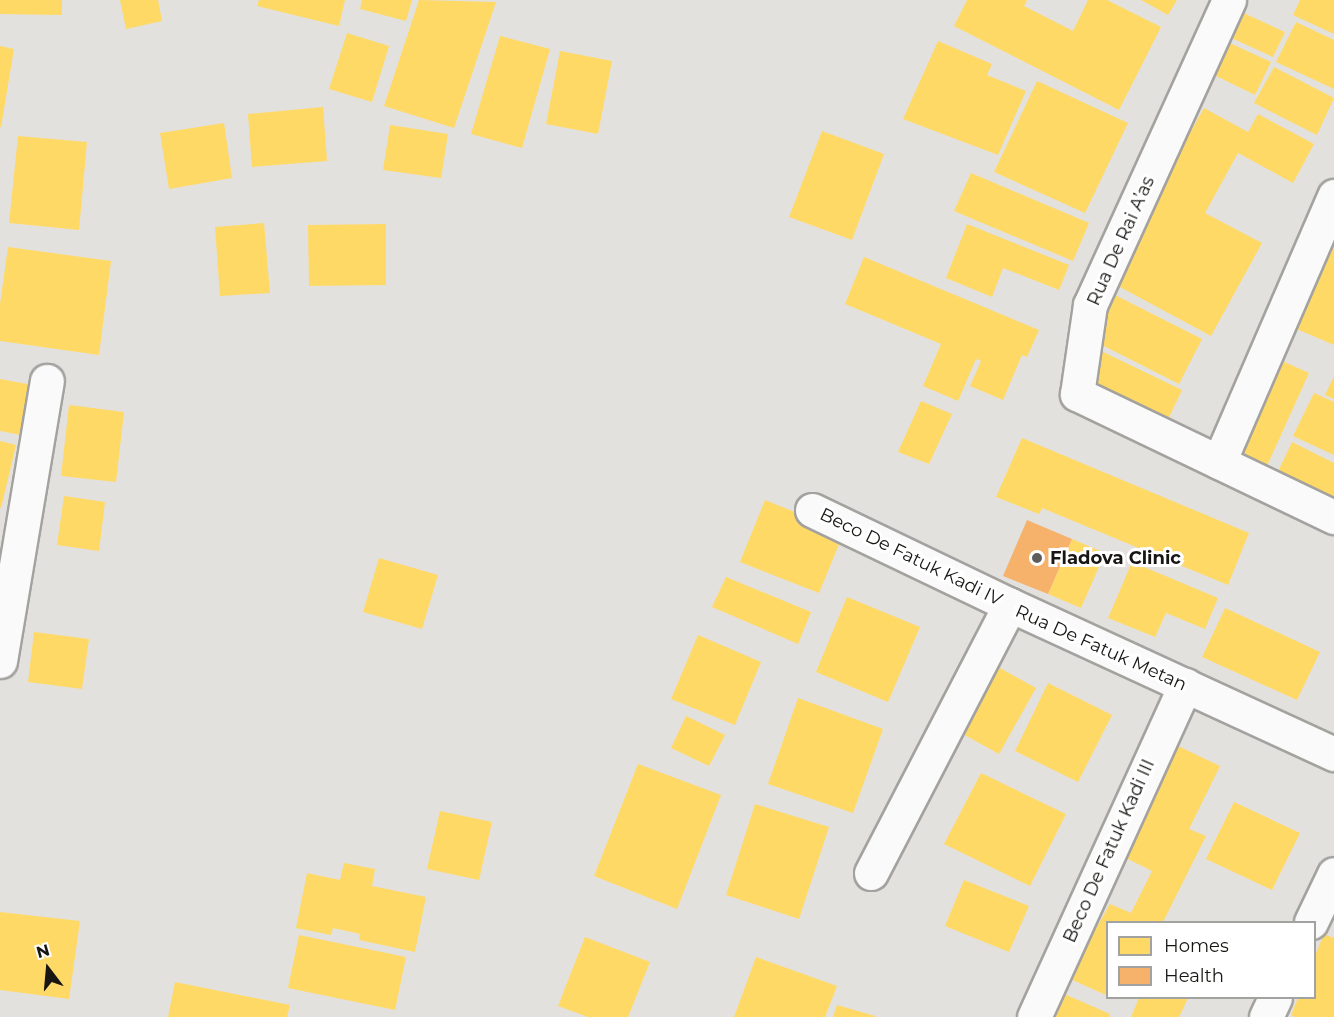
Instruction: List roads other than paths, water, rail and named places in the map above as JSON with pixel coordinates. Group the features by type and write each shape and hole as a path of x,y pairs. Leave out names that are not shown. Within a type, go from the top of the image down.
{"street":[{"name":"Rua De Rai A’as","path":"1229,0 1090,305 1077,394 1334,517"},
{"path":"1219,462 1334,196"},
{"path":"0,661 47,381"},
{"name":"Beco De Fatuk Kadi IV","path":"812,510 1010,605"},
{"name":"Rua De Fatuk Metan","path":"871,873 1010,605 1334,754"},
{"name":"Beco De Fatuk Kadi III","path":"1034,1017 1185,685"},
{"path":"1311,921 1334,874"},
{"path":"1266,1017 1275,999"}],"place":[{"name":"Fladova Clinic","path":"1037,558"}]}
